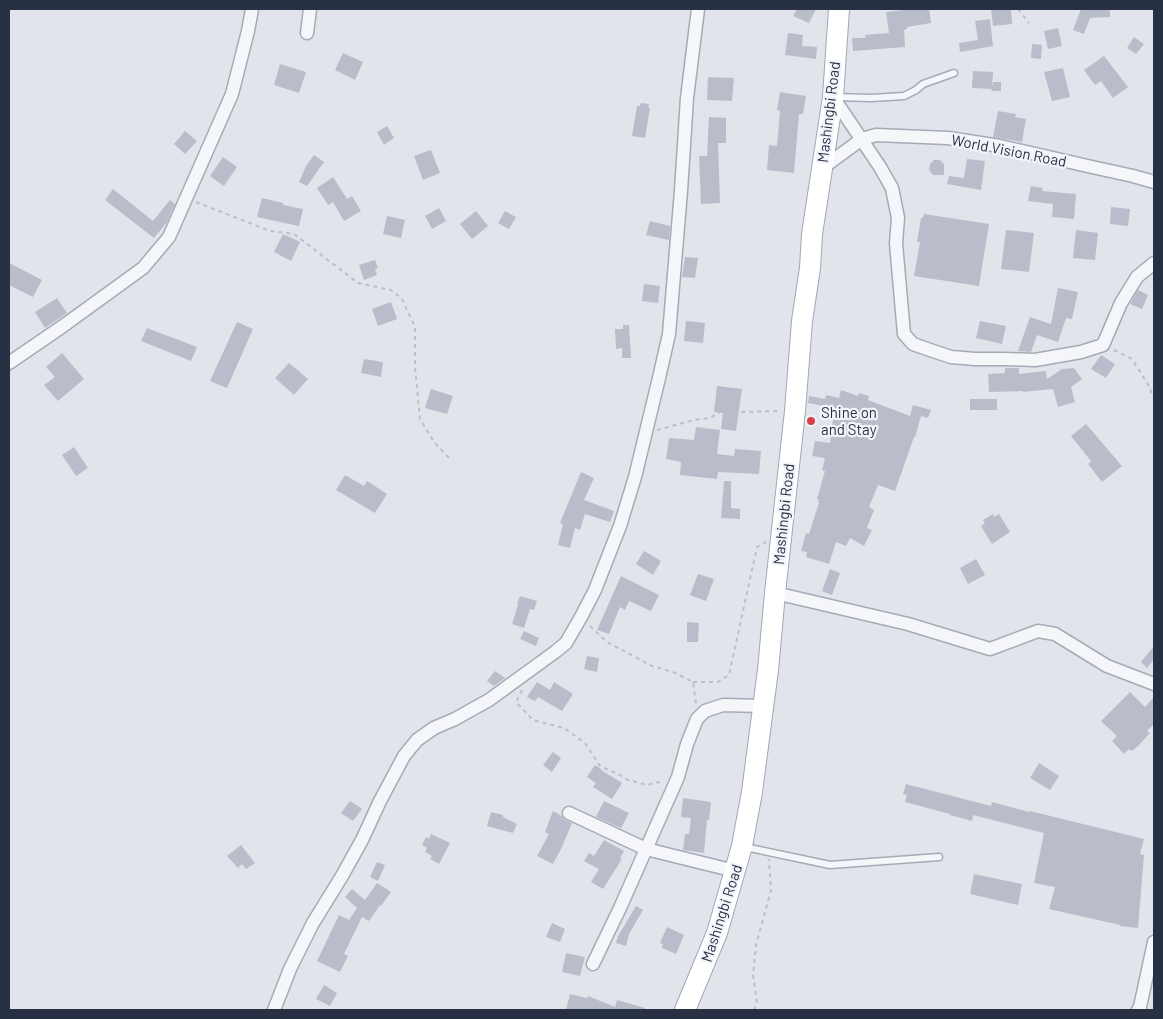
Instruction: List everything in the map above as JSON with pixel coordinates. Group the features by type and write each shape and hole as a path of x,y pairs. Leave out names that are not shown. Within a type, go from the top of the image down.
{"main road":[{"name":"Mashingbi Road","path":"685,1010 717,933 742,846 752,792 768,670 774,593 795,411 802,321 810,268 812,234 832,97 839,9"}],"street":[{"path":"9,363 143,268 169,238 232,94 252,9"},
{"path":"306,34 310,9"},
{"path":"274,1010 290,969 313,923 362,840 404,756 417,740 434,728 455,719 489,700 566,643 595,590 620,526 635,477 668,334 681,192 687,98 698,9"},
{"path":"832,97 862,139 892,188 898,218 896,250 904,334 913,344 933,352 951,356 975,359 1035,360 1081,352 1103,345 1121,303 1137,277 1154,263"},
{"name":"World Vision Road","path":"862,139 876,135 948,138 1000,146 1154,182"},
{"path":"821,169 862,139"},
{"path":"774,593 908,624 990,649 1038,631 1054,634 1107,666 1154,684"},
{"path":"593,964 678,777 687,744 697,718 705,711 723,705 764,706"},
{"path":"569,813 646,849 735,872"},
{"path":"1138,1010 1154,942"}],"lane":[{"path":"832,97 871,98 904,96 923,84 954,73"},
{"path":"742,846 830,865 939,858"}],"path":[{"path":"1018,9 1029,23"},
{"path":"1154,119 1154,126"},
{"path":"187,198 270,231 294,234 358,283 391,290 402,299 415,327 415,367 420,419 434,442 451,460"},
{"path":"1103,345 1132,359 1149,386 1154,399"},
{"path":"645,434 694,420 710,418 723,410 738,412 795,411"},
{"path":"581,617 607,642 652,666 674,672 693,682 718,682 729,676 757,546 780,534"},
{"path":"530,670 528,681 516,702 532,720 564,728 585,743 600,766 628,780 647,785 678,777"},
{"path":"693,682 697,718"},
{"path":"754,1010 757,1003 753,974 756,945 771,890 769,852"}],"building":[{"path":"797,9 816,9 809,23 793,16"},
{"path":"929,9 931,23 907,27 904,30 905,47 853,51 852,38 866,38 865,35 889,33 886,12"},
{"path":"991,9 1011,9 1012,24 993,26"},
{"path":"1081,9 1110,9 1110,17 1090,18 1084,34 1073,30"},
{"path":"990,19 993,46 960,52 959,43 978,40 975,21"},
{"path":"1058,28 1062,46 1048,49 1044,31"},
{"path":"788,33 803,35 802,46 817,47 816,59 785,55"},
{"path":"1134,37 1144,44 1136,54 1127,48"},
{"path":"1032,44 1042,45 1041,59 1031,58"},
{"path":"343,53 363,62 355,80 335,70"},
{"path":"1104,56 1128,87 1113,98 1101,81 1095,85 1084,70"},
{"path":"280,64 306,72 299,93 274,85"},
{"path":"1063,68 1070,97 1052,101 1044,72"},
{"path":"973,71 993,72 992,87 993,82 1001,82 1001,91 972,88"},
{"path":"708,77 734,78 732,101 707,100"},
{"path":"780,92 806,96 803,114 799,114 794,173 767,170 769,145 777,146 780,111 777,110"},
{"path":"641,103 649,104 648,107 650,108 645,138 632,136 637,106 640,106"},
{"path":"998,111 1016,114 1015,117 1026,119 1022,142 993,137"},
{"path":"709,117 726,118 726,143 718,143 720,203 701,204 699,156 707,156"},
{"path":"387,126 394,138 384,145 377,132"},
{"path":"185,131 197,141 185,154 174,144"},
{"path":"431,150 440,173 423,180 414,156"},
{"path":"314,155 324,162 307,186 299,182 306,166"},
{"path":"223,157 237,167 224,186 210,176"},
{"path":"967,159 985,161 981,190 947,184 949,176 964,178"},
{"path":"934,160 940,160 944,164 944,175 933,175 929,170 930,164"},
{"path":"333,177 347,199 352,196 361,211 344,221 333,202 328,205 317,188"},
{"path":"1031,186 1043,188 1042,191 1076,194 1074,219 1052,217 1053,204 1028,201"},
{"path":"113,189 153,221 170,200 175,204 167,222 154,238 105,200"},
{"path":"262,198 303,209 299,226 257,217"},
{"path":"1111,207 1130,209 1128,226 1110,224"},
{"path":"439,208 446,221 432,229 425,216"},
{"path":"476,211 488,226 472,239 460,224"},
{"path":"505,211 516,217 509,229 498,223"},
{"path":"924,214 989,224 979,286 914,276 920,242 917,242 921,218 923,218"},
{"path":"387,216 405,220 401,238 383,234"},
{"path":"650,221 670,226 669,240 646,235"},
{"path":"1006,230 1034,233 1029,272 1001,269"},
{"path":"1076,230 1098,233 1095,260 1073,258"},
{"path":"283,234 300,242 291,261 274,252"},
{"path":"685,257 698,258 695,278 682,277"},
{"path":"375,260 378,268 375,269 377,275 364,280 359,265"},
{"path":"9,263 42,280 33,297 9,285"},
{"path":"644,284 660,286 658,303 642,301"},
{"path":"1058,288 1078,292 1072,319 1066,318 1058,342 1037,335 1031,352 1018,351 1030,317 1051,324"},
{"path":"1138,290 1148,295 1142,309 1130,304"},
{"path":"57,298 67,313 45,328 35,312"},
{"path":"391,302 397,319 378,326 372,309"},
{"path":"686,321 705,323 703,343 684,341"},
{"path":"980,321 1006,326 1002,344 976,338"},
{"path":"237,322 253,329 227,388 210,381"},
{"path":"623,325 629,325 631,358 622,358 622,348 616,349 615,329 623,329"},
{"path":"147,328 197,347 191,361 141,341"},
{"path":"62,353 84,379 58,401 44,385 55,377 46,367"},
{"path":"1101,355 1115,364 1106,378 1091,369"},
{"path":"364,359 383,362 381,377 361,373"},
{"path":"289,363 308,379 294,395 275,378"},
{"path":"1005,368 1019,368 1019,374 1046,371 1047,379 1062,369 1074,368 1082,379 1071,387 1075,402 1058,407 1053,389 1023,392 989,392 988,374 1005,373"},
{"path":"717,386 742,389 736,431 721,429 723,413 714,412"},
{"path":"431,389 453,396 447,414 425,408"},
{"path":"841,390 858,396 859,393 869,396 868,400 910,416 913,405 931,410 928,418 921,416 895,491 878,485 869,507 874,510 867,528 872,530 864,546 850,538 846,546 836,542 829,564 806,557 807,552 801,551 806,533 809,534 819,503 817,499 825,471 822,470 825,458 812,456 815,441 830,443 834,412 823,410 824,406 808,403 809,396 825,399 826,395 839,398"},
{"path":"970,399 997,399 997,410 970,410"},
{"path":"1086,424 1122,466 1102,482 1088,464 1091,461 1071,436"},
{"path":"696,427 720,430 717,454 734,456 735,449 761,451 759,474 718,472 717,479 680,475 681,462 666,459 669,438 694,440"},
{"path":"74,447 88,468 76,476 62,455"},
{"path":"581,472 594,478 584,500 614,511 610,522 585,514 580,530 575,528 570,548 558,545 563,524 560,523"},
{"path":"345,475 364,486 367,481 387,494 375,513 336,490"},
{"path":"724,481 731,481 731,508 740,509 740,519 721,518"},
{"path":"993,514 994,517 999,514 1010,532 992,544 981,526 985,523 983,520"},
{"path":"644,551 661,561 653,575 636,564"},
{"path":"976,559 985,575 968,584 960,568"},
{"path":"830,569 840,573 832,595 822,591"},
{"path":"698,574 714,579 706,601 690,595"},
{"path":"621,576 659,595 651,611 629,601 625,610 620,607 609,634 597,630"},
{"path":"520,596 537,601 534,610 530,609 524,628 512,624"},
{"path":"687,622 699,623 698,642 687,642"},
{"path":"524,631 539,638 536,646 520,639"},
{"path":"1154,646 1154,659 1147,668 1141,662"},
{"path":"587,656 599,658 597,672 584,669"},
{"path":"495,671 505,678 494,686 487,681"},
{"path":"537,682 550,690 554,682 573,694 562,711 538,697 535,701 527,697"},
{"path":"1130,692 1145,707 1154,697 1154,724 1147,731 1150,733 1138,746 1132,751 1129,749 1124,754 1112,741 1117,736 1101,721"},
{"path":"553,752 561,758 552,772 543,765"},
{"path":"1039,763 1059,776 1050,790 1030,778"},
{"path":"595,765 622,783 612,799 593,787 596,783 587,777"},
{"path":"906,784 991,806 992,802 1144,839 1140,854 1144,855 1138,928 1120,926 1049,909 1055,887 1034,883 1044,833 973,815 972,821 905,802 907,795 903,794"},
{"path":"683,798 711,802 709,820 707,820 704,853 683,850 685,834 689,834 691,818 681,817"},
{"path":"350,801 362,809 353,821 341,813"},
{"path":"604,801 629,813 621,828 596,817"},
{"path":"553,811 572,823 553,864 537,856 549,834 545,832"},
{"path":"491,812 503,815 503,817 517,824 513,833 487,826"},
{"path":"431,834 450,843 439,864 430,859 432,856 425,852 427,848 422,845 426,837 429,839"},
{"path":"604,840 624,851 620,858 622,859 603,889 591,882 599,869 584,861 589,853 594,856"},
{"path":"241,845 255,863 246,869 242,864 238,868 227,856"},
{"path":"377,862 385,865 378,881 370,877"},
{"path":"974,874 1022,884 1018,905 970,894"},
{"path":"377,883 391,892 369,921 362,917 344,954 348,956 340,972 317,961 339,915 349,920 357,908 345,897 352,889 365,900"},
{"path":"636,906 643,910 629,934 626,946 616,943 618,936"},
{"path":"552,923 565,929 560,942 546,937"},
{"path":"667,927 684,935 676,954 662,948 663,944 660,943"},
{"path":"566,953 585,957 580,976 562,972"},
{"path":"324,985 337,993 330,1006 316,999"},
{"path":"570,994 587,998 588,996 615,1007 617,1000 645,1008 645,1010 566,1010"}],"place":[{"name":"Shine on and Stay","path":"811,421"}]}
